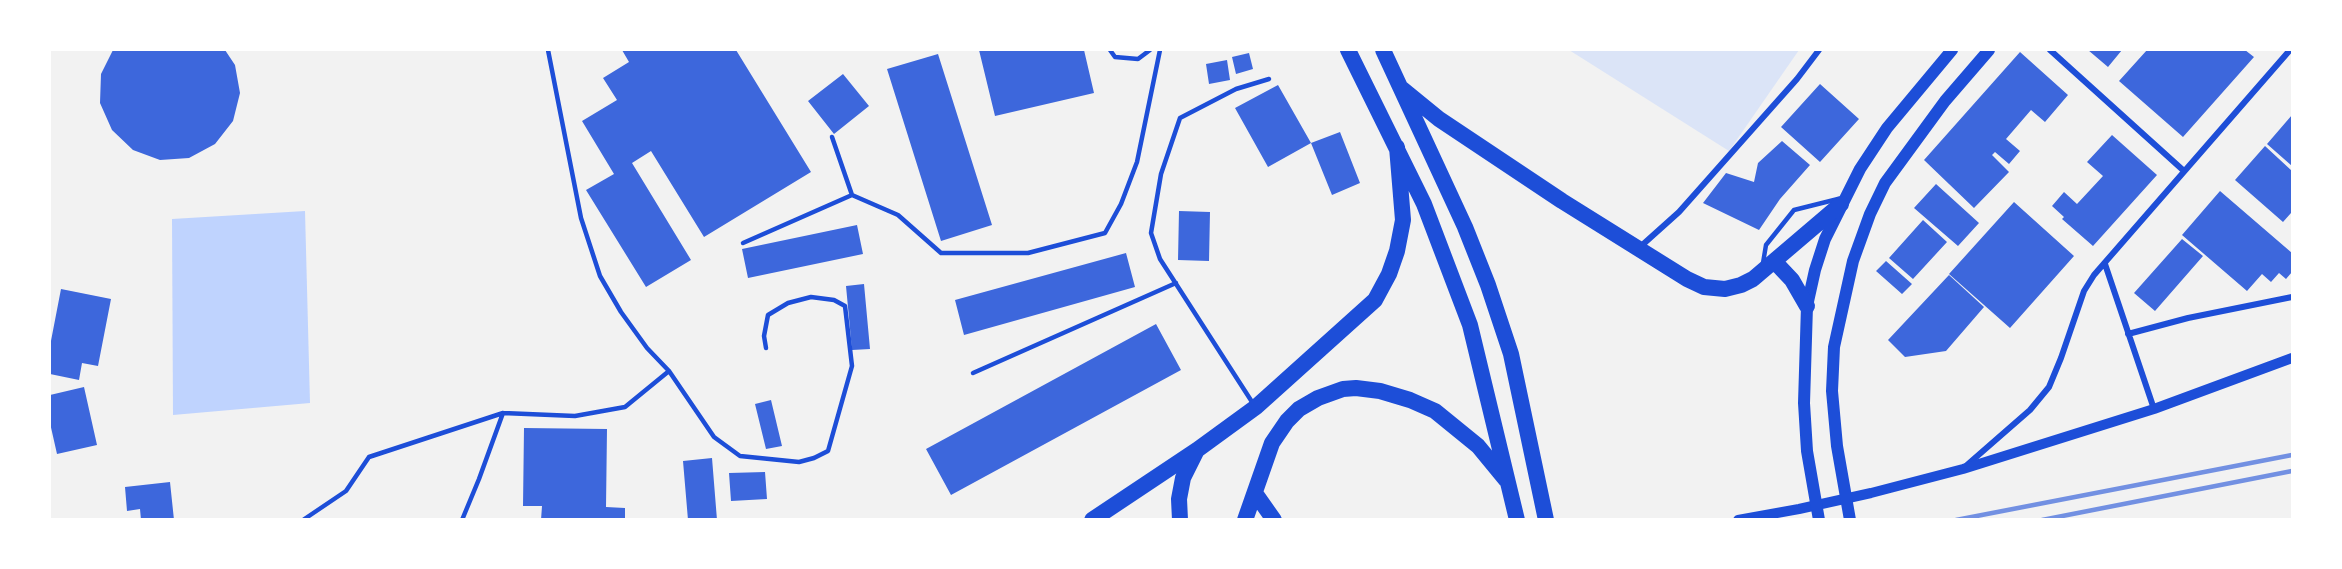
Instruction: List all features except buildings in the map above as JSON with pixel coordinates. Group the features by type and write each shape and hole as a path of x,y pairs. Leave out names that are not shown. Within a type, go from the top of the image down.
{"highway":[{"path":"1348,50 1424,204 1470,325 1516,519"},
{"path":"1383,50 1465,227 1488,285 1510,354 1546,519"},
{"path":"1401,88 1439,119 1562,201 1687,279 1704,287 1725,289 1741,285 1768,267 1843,201"},
{"path":"1092,519 1197,450 1256,407 1375,300 1389,274 1397,251 1403,220 1397,147"},
{"path":"1768,267 1792,280 1807,306"},
{"path":"1245,519 1272,443 1287,421 1318,398 1343,389 1380,391 1410,400 1434,411 1478,446 1509,483"},
{"path":"1180,519 1179,499 1183,478 1197,450"},
{"path":"1255,493 1274,519"}],"main road":[{"path":"1819,519 1807,451 1804,393 1807,306 1815,270 1825,238 1843,201 1887,128 1952,50"},
{"path":"1850,519 1837,446 1832,391 1834,347 1853,261 1870,214 1885,183 1945,101 1989,50"}],"street":[{"path":"1639,248 1679,212 1797,79 1819,50"},
{"path":"2050,50 2184,171"},
{"path":"1963,469 2030,410 2049,387 2084,291 2094,275 2290,50"},
{"path":"2105,264 2154,409"},
{"path":"2128,334 2188,318 2292,297"},
{"path":"1738,519 1799,510 1963,469 2154,409 2292,358"}],"lane":[{"path":"548,50 581,218 600,276 621,312 647,348 669,371 714,437 740,456 800,462 828,451 852,366 845,306 834,300 811,297 788,303 768,315 764,336 766,348"},
{"path":"1110,50 1115,57 1138,59 1150,50"},
{"path":"743,243 852,195 898,215 941,253 1028,253 1105,233 1121,204 1137,162 1160,50"},
{"path":"1256,407 1160,259 1151,233 1161,174 1180,118 1236,89 1269,79"},
{"path":"832,136 852,195"},
{"path":"1768,267 1766,245 1794,210 1843,201"},
{"path":"973,373 1176,283"},
{"path":"303,519 346,491 369,457 503,413 575,416 626,407 669,371"},
{"path":"462,519 503,413"}],"shaded area":[{"path":"1569,50 1799,50 1729,151"}],"water":[{"path":"305,211 310,403 173,415 172,219"}],"railway":[{"path":"1956,520 2292,455"},
{"path":"2042,520 2292,471"}]}
